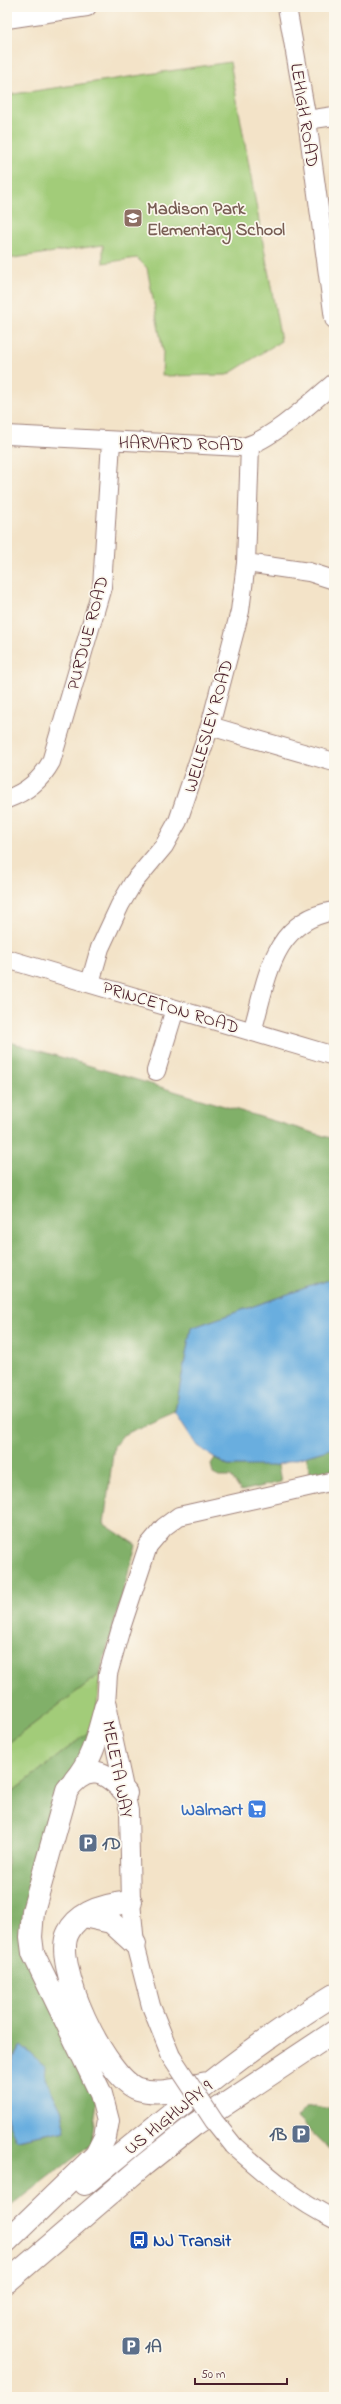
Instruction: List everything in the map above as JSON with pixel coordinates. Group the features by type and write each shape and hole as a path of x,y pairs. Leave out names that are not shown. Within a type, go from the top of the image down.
{"highway":[{"path":"7,2241 96,2155 105,2137 108,2121 101,2094 33,1953 31,1937 33,1911 67,1790 84,1770 95,1748 106,1705"},
{"path":"74,1781 86,1773 100,1772 107,1775 126,1793"},
{"path":"131,1902 105,1906 84,1916 73,1925 68,1933 65,1940 66,1959 83,2013 112,2067 128,2084 148,2091 170,2091 210,2082"},
{"path":"84,1916 111,1922 135,1944"},
{"name":"US HIGHWAY 9","path":"7,2247 210,2082 306,2012 334,1995"},
{"name":"US HIGHWAY 9","path":"7,2282 145,2164 194,2125 334,2032"}],"street":[{"path":"7,19 87,7"},
{"name":"LEHIGH ROAD","path":"287,7 330,258 334,319"},
{"path":"307,120 334,116"},
{"name":"HARVARD ROAD","path":"7,435 234,448 250,446 275,430 334,383"},
{"name":"PURDUE ROAD","path":"7,799 31,787 43,775 51,762 100,597 105,556 112,442"},
{"name":"WELLESLEY ROAD","path":"90,983 100,948 120,905 133,883 161,850 176,825 187,799 210,726 235,632 246,563 250,446"},
{"path":"246,563 309,572 334,580"},
{"path":"210,726 334,762"},
{"path":"252,1032 274,957 284,939 303,921 334,911"},
{"name":"PRINCETON ROAD","path":"7,959 334,1056"},
{"path":"156,1071 175,1009"},
{"name":"MELETA WAY","path":"334,1481 199,1510 179,1516 164,1527 148,1546 132,1589 108,1674 106,1705 115,1754 126,1793 129,1811 131,1902 135,1944 151,2006 171,2056 214,2121 234,2146 278,2185 312,2208 334,2218"}],"green space":[{"name":"Madison Park Elementary School","path":"230,62 281,341 227,375 162,376 163,351 147,268 137,258 103,263 103,245 7,259 7,95"},
{"path":"7,1041 334,1139 334,1278 191,1328 175,1412 123,1435 114,1446 104,1524 136,1545 100,1674 7,1744"},
{"path":"334,1448 334,1472 311,1476 306,1456"},
{"path":"215,1458 228,1466 278,1465 281,1482 241,1491 231,1477 219,1477 213,1474 211,1464"},
{"path":"100,1674 95,1727 7,1796 7,1744"},
{"path":"95,1727 93,1748 50,1809 21,1932 97,2102 91,2145 7,2209 7,2117 17,2140 66,2130 61,2110 45,2078 45,2067 21,2045 12,2059 7,2077 7,1796"},
{"path":"316,2106 333,2110 334,2154 297,2118 307,2107"}],"water":[{"path":"334,1278 334,1448 273,1466 228,1466 197,1446 175,1412 191,1328"},
{"path":"21,2045 46,2067 45,2078 61,2110 66,2130 16,2140 8,2120 6,2088 13,2061"}],"place":[{"name":"Madison Park Elementary School","path":"133,218"},
{"name":"Walmart","path":"257,1809"},
{"name":"1D","path":"88,1843"},
{"name":"1B","path":"301,2134"},
{"name":"NJ Transit","path":"139,2240"},
{"name":"1A","path":"131,2346"}]}
